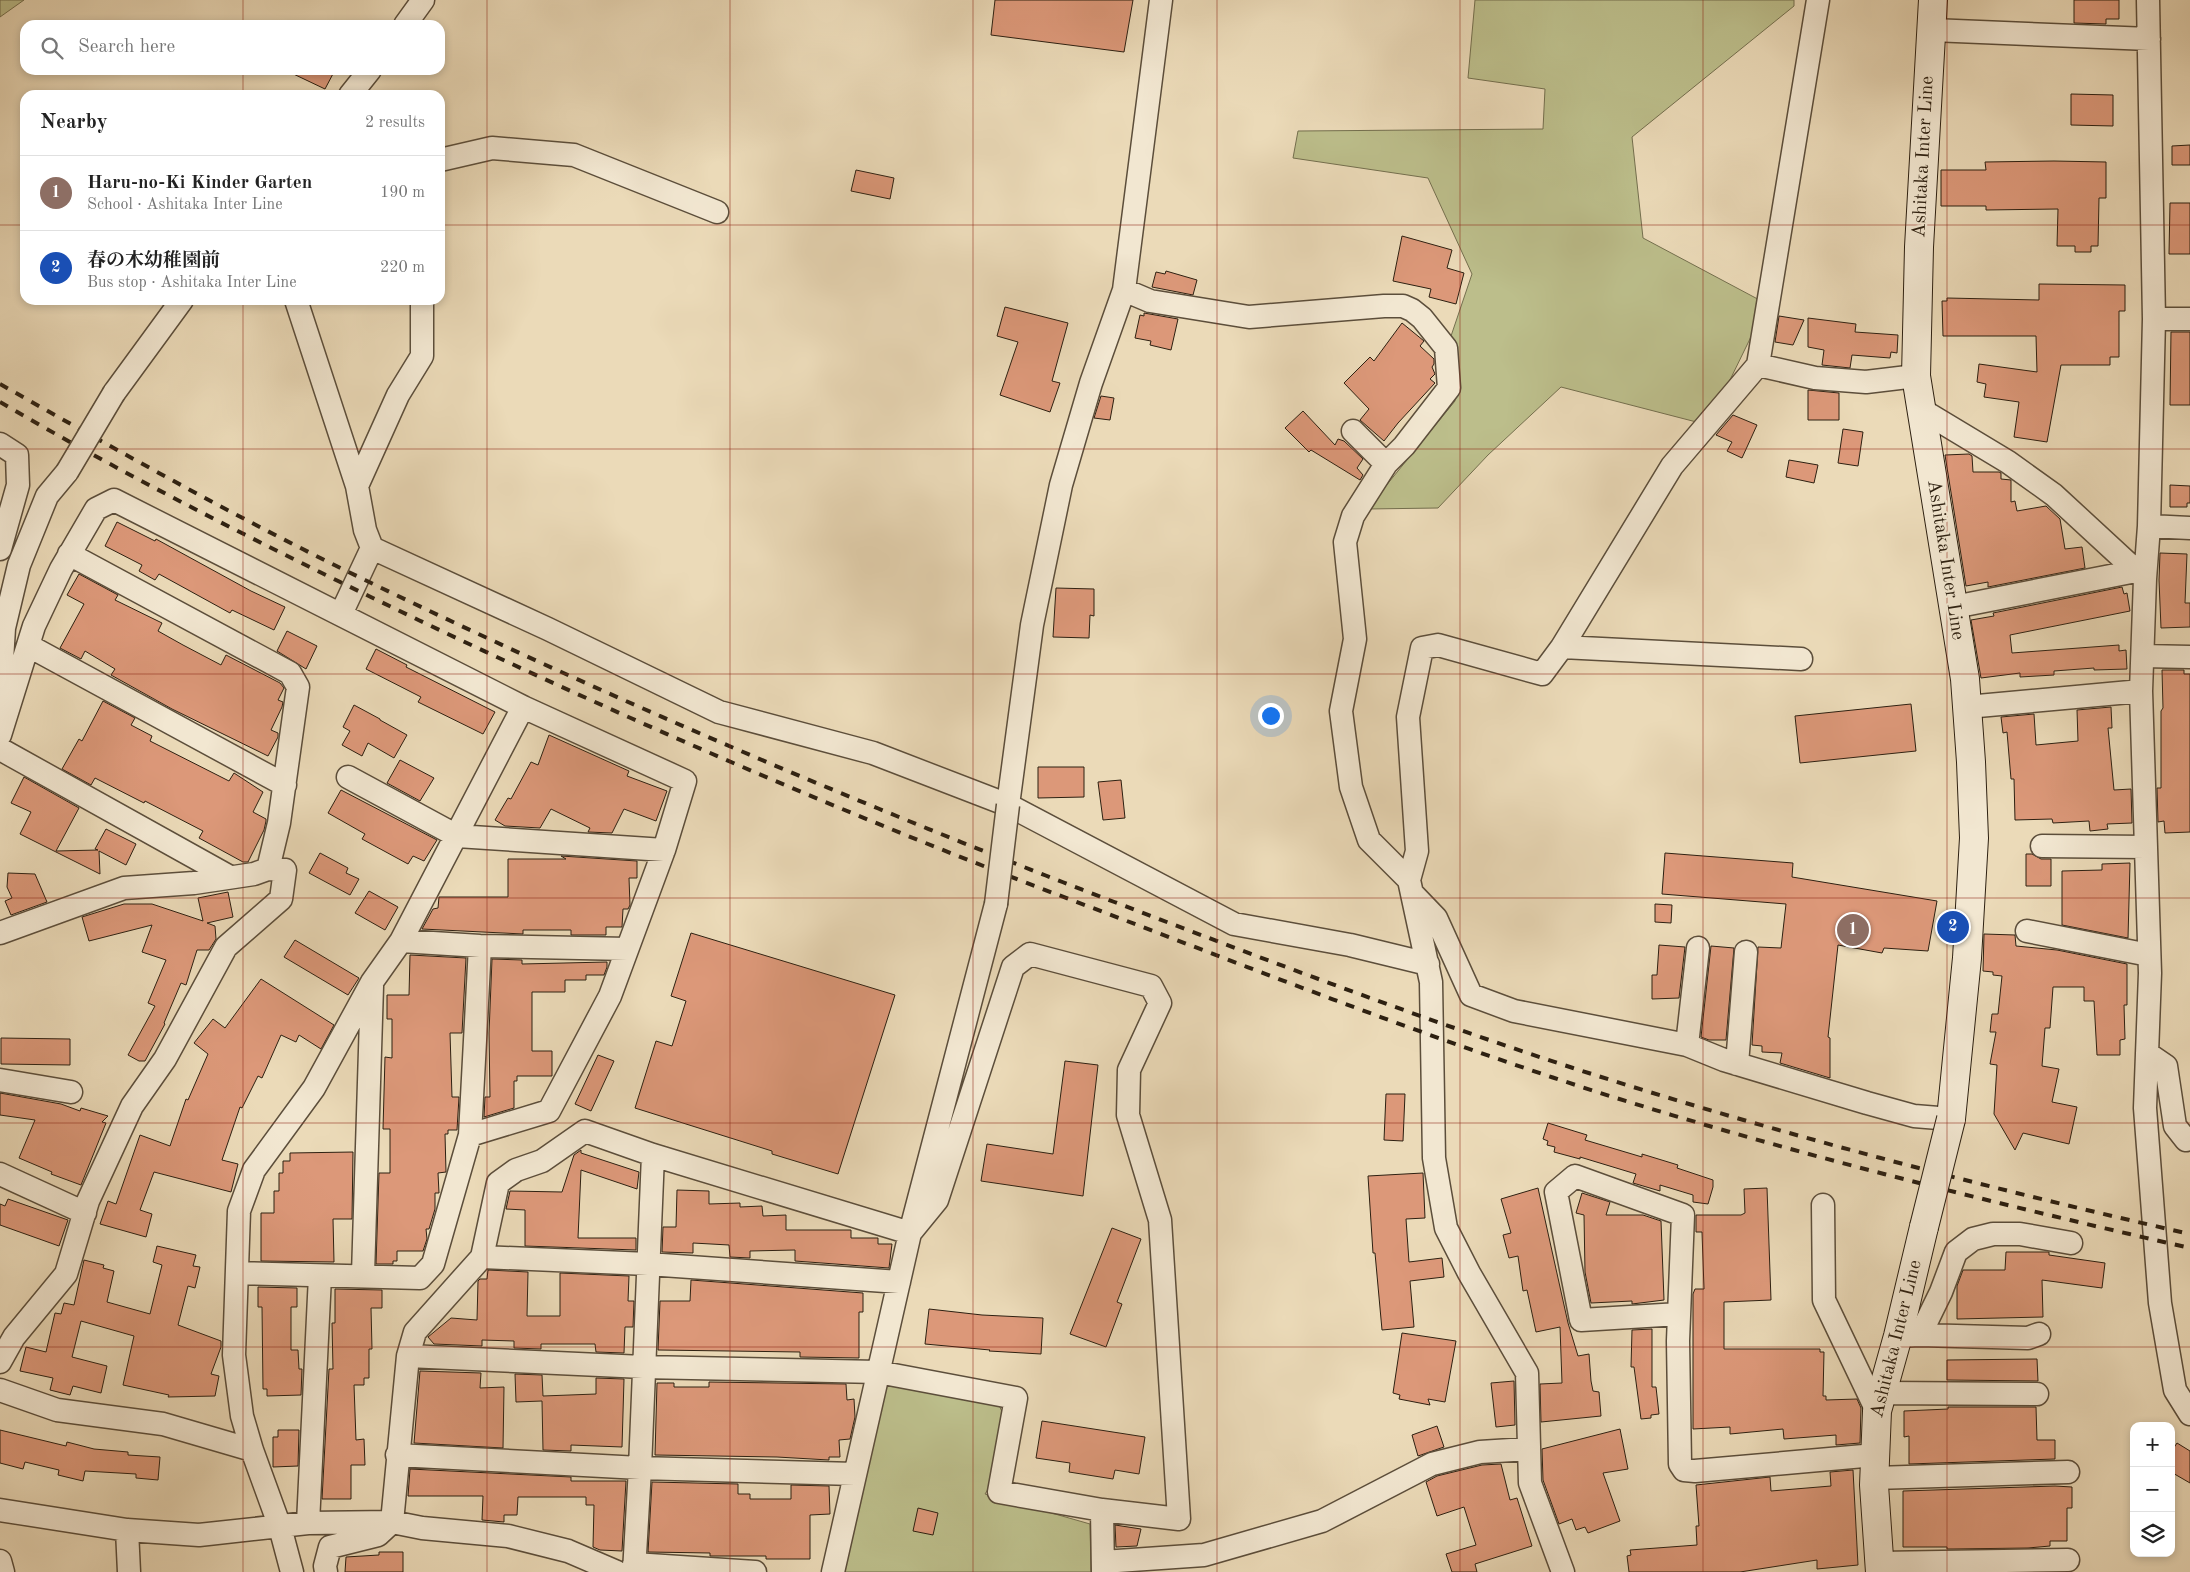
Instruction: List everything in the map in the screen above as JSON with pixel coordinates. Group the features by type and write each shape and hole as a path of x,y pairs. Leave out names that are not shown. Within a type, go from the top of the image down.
{"main road":[{"name":"Ashitaka Inter Line","path":"1880,1567 1875,1467 1879,1402 1909,1335 1924,1227 1951,1119 1968,958 1974,838 1967,707 1954,606 1916,376 1918,247 1933,0"}],"street":[{"path":"409,20 423,0"},
{"path":"833,1572 910,1233 996,904 1032,625 1062,485 1091,382 1124,290 1162,0"},
{"path":"1563,1572 1530,1483 1526,1373 1469,1273 1446,1228 1434,1158 1431,982 1410,886 1417,851 1408,718 1422,648 1438,645 1542,674 1562,648 1672,466 1758,365 1818,0"},
{"path":"2148,0 2154,319 2149,526 2141,575 2149,956 2145,1108 2160,1303 2174,1390 2190,1414"},
{"path":"1932,30 2150,39"},
{"path":"354,90 366,75"},
{"path":"445,159 492,148 574,155 717,212"},
{"path":"1124,290 1150,301 1249,317 1403,306 1422,318 1446,348 1449,388 1404,446 1386,464 1353,516 1345,542 1355,639 1341,711 1351,787 1369,840 1436,918 1471,995 1514,1011 1687,1045 1737,1064 1914,1116 1951,1119"},
{"path":"0,693 4,628 19,565 48,496 67,472 114,393 178,305"},
{"path":"298,305 357,486 365,530 372,548 548,629 719,712 873,753 1008,805 1234,924 1350,945 1428,964"},
{"path":"357,486 398,395 422,356 422,305"},
{"path":"2154,319 2190,319"},
{"path":"1758,365 1815,378 1866,382 1916,376"},
{"path":"1920,409 2008,462 2054,494 2141,575"},
{"path":"1352,431 1386,464"},
{"path":"0,444 17,455 18,485 0,549"},
{"path":"0,735 34,626 69,554 96,508 114,500 523,707 684,781 664,850 610,996 549,1111 470,1135"},
{"path":"2149,526 2190,528"},
{"path":"341,614 372,548"},
{"path":"69,554 290,673 298,687 279,823 268,869"},
{"path":"1954,606 2141,575"},
{"path":"29,646 285,785"},
{"path":"1562,648 1801,659"},
{"path":"2143,656 2190,657"},
{"path":"1967,707 2142,691"},
{"path":"292,1572 280,1527 252,1450 242,1416 234,1355 239,1211 254,1170 314,1088 372,982 400,942 523,707"},
{"path":"0,749 230,877"},
{"path":"348,777 457,836 664,850"},
{"path":"2042,846 2146,847"},
{"path":"0,933 124,888 194,883 254,874 268,869 285,870 281,899 226,946 165,1058 132,1106 85,1213 66,1274 14,1338 0,1362"},
{"path":"2027,931 2149,956"},
{"path":"400,942 480,946 627,949"},
{"path":"237,1273 420,1278 433,1264 470,1135 480,946"},
{"path":"1687,1045 1698,948"},
{"path":"1737,1064 1746,952"},
{"path":"408,1356 643,1367 878,1372 1016,1398 999,1492 1102,1510 1179,1519 1160,1220 1128,1114 1129,1070 1160,1003 1151,986 1030,954 1013,967 937,1200 910,1233"},
{"path":"363,1275 372,982"},
{"path":"2147,1053 2166,1066 2174,1126 2186,1140"},
{"path":"0,1080 71,1092"},
{"path":"326,1572 325,1566 330,1547 378,1534 392,1522 408,1356 415,1332 482,1257 498,1183 516,1170 542,1161 584,1131 653,1155 910,1233"},
{"path":"628,1569 640,1468 653,1155"},
{"path":"0,1174 85,1213"},
{"path":"1679,1314 1581,1320 1556,1192 1575,1176 1684,1215 1679,1314 1678,1439 1680,1464 1684,1470 1875,1467 2068,1472"},
{"path":"1823,1205 1824,1300 1879,1402 2037,1394"},
{"path":"1909,1335 1941,1292 1956,1252 1973,1239 1993,1234 2020,1234 2071,1243"},
{"path":"482,1257 648,1264 899,1282"},
{"path":"308,1523 320,1276"},
{"path":"1909,1335 2028,1338 2040,1334"},
{"path":"0,1390 57,1410 163,1424 252,1450"},
{"path":"1102,1510 1103,1567 1204,1555 1322,1521 1432,1464 1480,1452 1528,1450"},
{"path":"397,1455 640,1468 855,1474"},
{"path":"0,1510 127,1530 199,1534 308,1523 392,1522 422,1528 508,1536 628,1569 755,1572"},
{"path":"127,1530 129,1572"},
{"path":"1880,1567 2068,1560"},
{"path":"0,1561 3,1572"}],"green space":[{"path":"0,0 24,0 0,17"},
{"path":"1475,0 1794,0 1794,6 1632,137 1643,238 1767,304 1708,425 1561,387 1488,455 1438,508 1367,509 1455,401 1450,339 1472,274 1428,178 1293,158 1298,131 1543,129 1545,89 1468,78"},
{"path":"878,1372 999,1405 1006,1421 994,1480 985,1494 1090,1524 1091,1572 837,1572"}],"building":[{"path":"995,0 1133,0 1124,52 991,35"},
{"path":"2074,0 2119,0 2119,19 2106,19 2106,24 2074,23"},
{"path":"296,75 332,75 325,89"},
{"path":"2071,94 2113,95 2113,126 2071,125"},
{"path":"2190,145 2190,165 2172,165 2172,146"},
{"path":"1985,162 2106,162 2106,198 2099,198 2098,246 2091,246 2091,252 2075,252 2075,246 2057,246 2058,209 1986,210 1986,206 1941,206 1941,170 1986,170"},
{"path":"856,170 894,178 890,199 851,191"},
{"path":"2170,203 2190,203 2190,254 2169,254"},
{"path":"1402,236 1452,250 1447,268 1464,273 1456,304 1429,297 1431,289 1393,281"},
{"path":"1166,271 1197,280 1193,295 1152,287 1156,272 1165,274"},
{"path":"2039,284 2125,285 2125,311 2119,311 2119,357 2110,357 2110,365 2061,365 2047,442 2014,437 2019,402 1984,397 1986,384 1977,382 1979,364 2037,372 2036,336 1943,336 1942,301 1947,301 1947,298 2039,300"},
{"path":"1005,307 1068,323 1052,381 1060,383 1050,412 1000,395 1018,342 997,336"},
{"path":"1144,313 1178,319 1171,350 1150,345 1151,341 1135,338 1140,315 1144,316"},
{"path":"1779,316 1804,320 1793,345 1775,342"},
{"path":"1808,318 1856,324 1855,332 1898,335 1897,353 1891,352 1890,358 1852,355 1850,368 1822,365 1824,350 1808,347"},
{"path":"1402,323 1424,341 1420,346 1434,359 1432,367 1435,374 1430,379 1435,383 1384,441 1360,420 1369,409 1344,383 1370,357 1374,361"},
{"path":"2171,332 2190,332 2190,405 2170,405"},
{"path":"1808,390 1839,393 1839,420 1808,420"},
{"path":"1101,396 1114,398 1110,420 1094,418"},
{"path":"1303,411 1335,445 1338,439 1344,441 1363,459 1357,468 1363,475 1360,480 1311,450 1309,452 1285,428"},
{"path":"1733,415 1757,425 1742,458 1727,451 1732,442 1716,435"},
{"path":"1843,429 1863,432 1858,466 1838,463"},
{"path":"1969,454 1972,456 1973,472 1999,472 2001,473 2001,479 2011,480 2011,502 2015,501 2017,511 2046,506 2060,519 2065,549 2082,547 2085,568 1988,587 1988,582 1966,586 1945,455"},
{"path":"1789,460 1818,465 1814,483 1786,477"},
{"path":"2170,485 2190,486 2190,503 2187,503 2187,507 2170,507"},
{"path":"117,522 155,541 156,539 251,591 285,607 274,630 232,610 230,613 159,574 155,580 139,571 142,565 105,546"},
{"path":"2160,553 2187,554 2185,603 2190,603 2190,627 2161,628"},
{"path":"79,574 118,595 115,600 162,623 158,631 183,645 221,665 226,655 280,683 284,688 278,700 283,702 271,730 278,733 278,737 268,756 172,709 111,675 115,669 85,651 81,659 60,648 84,604 67,595"},
{"path":"2122,587 2124,594 2127,593 2130,611 2010,635 2012,653 2119,645 2119,651 2126,650 2127,669 2094,670 2094,668 2054,671 2054,675 2020,677 2020,673 1981,678 1971,620 1994,616 1993,613"},
{"path":"1056,588 1094,589 1094,616 1090,615 1089,638 1053,637"},
{"path":"287,631 317,646 306,669 277,651"},
{"path":"376,649 407,665 406,667 495,712 483,734 418,702 421,697 366,669"},
{"path":"2162,670 2184,670 2184,674 2190,674 2190,832 2165,833 2164,821 2158,822 2157,788 2161,788"},
{"path":"103,701 135,718 131,725 152,736 150,741 229,781 234,773 263,792 253,812 266,819 266,821 264,830 248,862 243,862 199,838 203,831 145,801 144,803 95,778 91,785 62,769 79,739 82,741"},
{"path":"1911,704 1916,751 1800,763 1795,716"},
{"path":"354,705 407,735 394,758 368,743 362,756 342,745 350,731 343,727"},
{"path":"2111,707 2112,728 2108,728 2114,790 2131,789 2132,823 2107,824 2108,829 2090,831 2089,821 2053,823 2052,819 2015,820 2014,779 2011,779 2007,732 2003,733 2001,717 2034,714 2036,745 2078,741 2077,710"},
{"path":"549,735 629,771 627,776 667,791 656,821 624,809 612,833 588,832 590,828 551,809 540,828 505,826 495,820 508,798 511,799 531,762 538,765"},
{"path":"400,760 434,778 420,801 387,783"},
{"path":"1038,767 1084,767 1084,797 1038,798"},
{"path":"24,777 79,808 56,851 98,850 95,849 106,829 136,844 126,865 99,851 100,874 20,834 31,812 11,803"},
{"path":"1121,780 1125,818 1103,820 1098,782"},
{"path":"341,790 437,840 424,861 413,856 408,864 362,839 365,834 328,813"},
{"path":"320,853 348,868 346,873 359,879 350,895 309,873"},
{"path":"1665,853 1793,863 1792,877 1937,901 1928,951 1884,948 1882,953 1838,945 1828,1037 1830,1038 1830,1078 1780,1063 1782,1053 1762,1052 1762,1046 1752,1045 1758,947 1781,948 1786,904 1662,894"},
{"path":"2026,854 2032,854 2041,859 2051,859 2051,886 2026,886"},
{"path":"561,856 637,861 637,878 629,878 630,905 628,909 623,909 622,927 606,927 606,935 571,935 571,930 523,930 523,934 422,929 433,909 438,908 439,897 508,897 508,859 566,859"},
{"path":"2130,863 2128,938 2062,925 2062,871 2102,870 2102,864"},
{"path":"8,873 35,874 47,902 11,915 5,901 12,898 7,887"},
{"path":"369,891 398,907 385,930 355,913"},
{"path":"228,892 233,917 207,923 215,926 216,939 209,950 197,950 186,985 181,983 165,1024 145,1061 139,1061 128,1055 155,1006 148,1003 166,960 142,952 152,925 89,941 82,917 124,904 152,904 203,921 198,898"},
{"path":"1655,904 1672,905 1671,923 1655,922"},
{"path":"691,933 895,995 838,1174 635,1108 656,1041 672,1046 686,1001 671,996"},
{"path":"1984,934 2015,935 2016,946 2057,950 2127,964 2127,1005 2124,1005 2125,1039 2120,1040 2120,1055 2097,1055 2094,1001 2084,1001 2084,987 2053,987 2050,1028 2045,1028 2042,1066 2059,1069 2052,1102 2077,1107 2069,1144 2023,1133 2015,1150 1994,1114 1997,1065 1990,1064 1996,1032 1990,1032 1992,1014 1998,1014 2002,976 1993,975 1993,972 1983,971"},
{"path":"295,940 359,978 348,995 284,957"},
{"path":"1659,945 1685,947 1679,998 1652,999 1652,975 1657,975"},
{"path":"1711,946 1734,948 1726,1040 1709,1040 1701,1037"},
{"path":"410,955 466,958 462,1033 450,1033 452,1097 459,1097 457,1130 448,1130 448,1134 445,1134 446,1172 438,1173 439,1193 435,1193 435,1209 429,1229 426,1229 427,1239 423,1251 397,1251 397,1261 393,1261 393,1264 376,1264 379,1173 390,1173 390,1129 383,1129 385,1057 392,1058 392,1019 387,1019 387,995 409,995"},
{"path":"492,959 522,960 522,964 607,962 607,967 604,975 586,975 586,980 565,980 565,992 532,992 532,1051 552,1051 552,1076 517,1076 517,1081 514,1081 514,1108 484,1117 485,1097 490,1097 489,1033"},
{"path":"261,979 334,1025 321,1049 299,1035 296,1042 281,1035 262,1078 258,1076 242,1108 240,1107 222,1160 238,1164 231,1192 154,1172 140,1210 152,1214 146,1237 100,1224 108,1201 116,1204 140,1135 170,1146 186,1099 188,1100 208,1054 194,1043 213,1019 225,1028"},
{"path":"1,1038 70,1039 70,1065 1,1064"},
{"path":"598,1055 614,1061 591,1111 575,1104"},
{"path":"1065,1061 1098,1065 1083,1196 981,1181 987,1144 1053,1154"},
{"path":"0,1093 61,1104 80,1111 81,1108 108,1116 102,1122 106,1123 81,1185 51,1174 52,1172 19,1158 35,1120 0,1115"},
{"path":"1386,1094 1405,1094 1403,1141 1384,1140"},
{"path":"1548,1123 1587,1135 1585,1140 1642,1157 1642,1154 1678,1165 1677,1168 1713,1180 1708,1204 1693,1202 1693,1195 1660,1185 1660,1191 1633,1183 1636,1174 1580,1157 1580,1159 1554,1152 1555,1147 1547,1145 1548,1141 1543,1139"},
{"path":"581,1150 581,1153 639,1172 637,1189 581,1170 578,1238 636,1238 636,1250 525,1246 525,1210 506,1209 510,1191 562,1192 574,1155"},
{"path":"353,1152 352,1219 333,1219 334,1262 261,1261 261,1213 274,1213 274,1191 279,1191 279,1173 283,1173 283,1161 290,1161 290,1153"},
{"path":"1423,1173 1425,1218 1406,1219 1409,1262 1442,1258 1444,1277 1410,1281 1414,1327 1382,1330 1375,1253 1373,1253 1368,1176"},
{"path":"1538,1188 1568,1323 1578,1356 1589,1354 1591,1381 1593,1391 1599,1392 1601,1416 1541,1422 1540,1384 1562,1383 1560,1327 1536,1332 1527,1290 1523,1291 1518,1256 1509,1258 1503,1235 1511,1233 1501,1199"},
{"path":"1767,1188 1771,1300 1724,1302 1724,1349 1820,1349 1820,1352 1824,1352 1823,1396 1826,1396 1826,1400 1857,1399 1861,1408 1860,1443 1836,1445 1836,1435 1784,1439 1783,1429 1730,1434 1730,1427 1693,1429 1693,1294 1695,1289 1704,1289 1702,1232 1696,1232 1696,1215 1741,1215 1745,1213 1744,1189"},
{"path":"677,1190 709,1191 709,1204 740,1203 740,1207 762,1206 763,1216 786,1215 786,1230 851,1230 851,1238 878,1238 878,1244 892,1244 889,1268 795,1261 795,1250 750,1251 750,1258 730,1257 729,1245 693,1243 693,1253 662,1252 663,1227 676,1227"},
{"path":"1582,1193 1610,1202 1606,1215 1643,1215 1661,1221 1664,1300 1632,1304 1632,1301 1591,1303 1585,1272 1584,1215 1576,1213"},
{"path":"8,1199 68,1220 59,1246 0,1225 0,1204 5,1206"},
{"path":"1112,1228 1141,1239 1117,1302 1122,1304 1106,1347 1070,1334"},
{"path":"157,1246 196,1255 193,1266 200,1267 195,1288 188,1286 178,1325 221,1341 221,1347 211,1374 219,1376 215,1396 168,1397 169,1395 123,1385 134,1336 81,1321 72,1357 107,1366 101,1393 73,1386 70,1395 50,1390 53,1378 20,1371 26,1347 46,1352 55,1313 61,1314 64,1303 74,1305 84,1260 104,1265 103,1268 114,1271 107,1302 150,1314 162,1265 153,1262"},
{"path":"2006,1252 2049,1252 2049,1255 2105,1263 2102,1288 2042,1280 2043,1317 1957,1319 1957,1286 1963,1270 2005,1270"},
{"path":"488,1270 528,1272 527,1316 560,1316 560,1273 629,1276 628,1301 634,1301 633,1327 625,1327 624,1353 596,1352 595,1344 541,1344 541,1349 514,1348 514,1341 482,1340 482,1346 434,1344 428,1337 451,1318 477,1320 478,1281 480,1279 487,1279"},
{"path":"691,1280 863,1293 863,1312 859,1312 859,1358 800,1357 800,1352 658,1350 660,1301 690,1301"},
{"path":"258,1287 297,1288 297,1307 291,1307 291,1350 298,1350 299,1369 302,1369 301,1395 267,1396 267,1389 263,1389 262,1307 258,1307"},
{"path":"335,1289 382,1290 382,1308 371,1308 372,1349 369,1349 369,1378 364,1378 364,1385 354,1385 356,1440 364,1439 365,1465 351,1465 351,1499 322,1499 329,1369 333,1369 332,1323 335,1323"},
{"path":"929,1309 982,1315 1043,1318 1041,1354 925,1344"},
{"path":"1652,1329 1652,1387 1656,1387 1659,1414 1651,1415 1651,1418 1641,1419 1634,1367 1631,1367 1632,1330"},
{"path":"1402,1333 1456,1341 1445,1402 1428,1399 1430,1405 1399,1399 1400,1395 1393,1393"},
{"path":"2037,1359 2038,1381 1947,1380 1947,1360"},
{"path":"420,1371 481,1373 480,1388 504,1387 503,1448 414,1443"},
{"path":"515,1374 542,1375 543,1396 596,1394 596,1378 624,1379 622,1447 571,1445 571,1451 543,1450 542,1401 516,1402"},
{"path":"1514,1381 1515,1425 1496,1427 1491,1383"},
{"path":"709,1382 846,1384 847,1400 854,1399 855,1417 850,1439 839,1440 840,1457 829,1457 829,1460 777,1457 655,1455 657,1383 674,1383 674,1387 709,1387"},
{"path":"1948,1407 2036,1407 2037,1440 2055,1440 2055,1459 1909,1464 1909,1436 1904,1437 1904,1411 1948,1409"},
{"path":"1042,1421 1145,1437 1139,1474 1115,1470 1113,1479 1069,1472 1070,1463 1036,1458"},
{"path":"1437,1426 1444,1447 1418,1456 1412,1435"},
{"path":"1620,1429 1628,1469 1603,1473 1620,1521 1588,1533 1585,1527 1576,1530 1572,1519 1559,1524 1543,1480 1542,1449"},
{"path":"0,1430 66,1446 67,1442 94,1449 128,1452 128,1455 160,1457 158,1480 136,1478 136,1474 85,1471 83,1481 58,1475 59,1470 25,1462 23,1469 0,1463"},
{"path":"278,1430 299,1430 298,1466 273,1467 273,1437 278,1437"},
{"path":"2177,1443 2190,1451 2190,1483 2175,1474 2175,1446"},
{"path":"1501,1464 1510,1500 1517,1498 1532,1546 1475,1564 1477,1572 1452,1572 1446,1554 1476,1545 1464,1507 1437,1516 1426,1482 1437,1476 1482,1465"},
{"path":"410,1469 571,1477 571,1481 626,1481 622,1551 600,1550 593,1547 594,1505 586,1505 586,1497 518,1497 517,1515 504,1515 504,1522 482,1520 483,1496 408,1496"},
{"path":"1853,1470 1858,1565 1817,1569 1817,1560 1740,1572 1629,1572 1627,1556 1631,1555 1630,1550 1697,1545 1696,1526 1699,1526 1696,1485 1770,1477 1771,1491 1831,1486 1830,1472"},
{"path":"652,1482 738,1484 738,1494 750,1494 750,1499 791,1499 791,1485 829,1486 830,1514 810,1515 810,1559 766,1559 766,1556 710,1556 710,1553 648,1552"},
{"path":"2072,1487 2072,1508 2067,1508 2067,1541 2050,1541 2050,1546 2028,1548 1947,1549 1947,1547 1903,1547 1903,1491"},
{"path":"918,1508 938,1513 933,1535 913,1531"},
{"path":"1115,1525 1141,1529 1137,1546 1116,1547"},
{"path":"379,1552 403,1552 403,1572 345,1572 346,1557 379,1555"}],"railway":[{"path":"0,384 227,510 453,622 631,703 811,781 1083,890 1388,1004 1573,1068 1649,1092 1880,1158 2190,1234"},
{"path":"0,402 106,462 267,546 514,665 765,777 1020,880 1431,1035 1497,1059 1629,1102 1838,1162 2190,1248"}],"place":[{"name":"春の木幼稚園前","path":"1953,927"},
{"name":"Haru-no-Ki Kinder Garten","path":"1853,930"}]}
